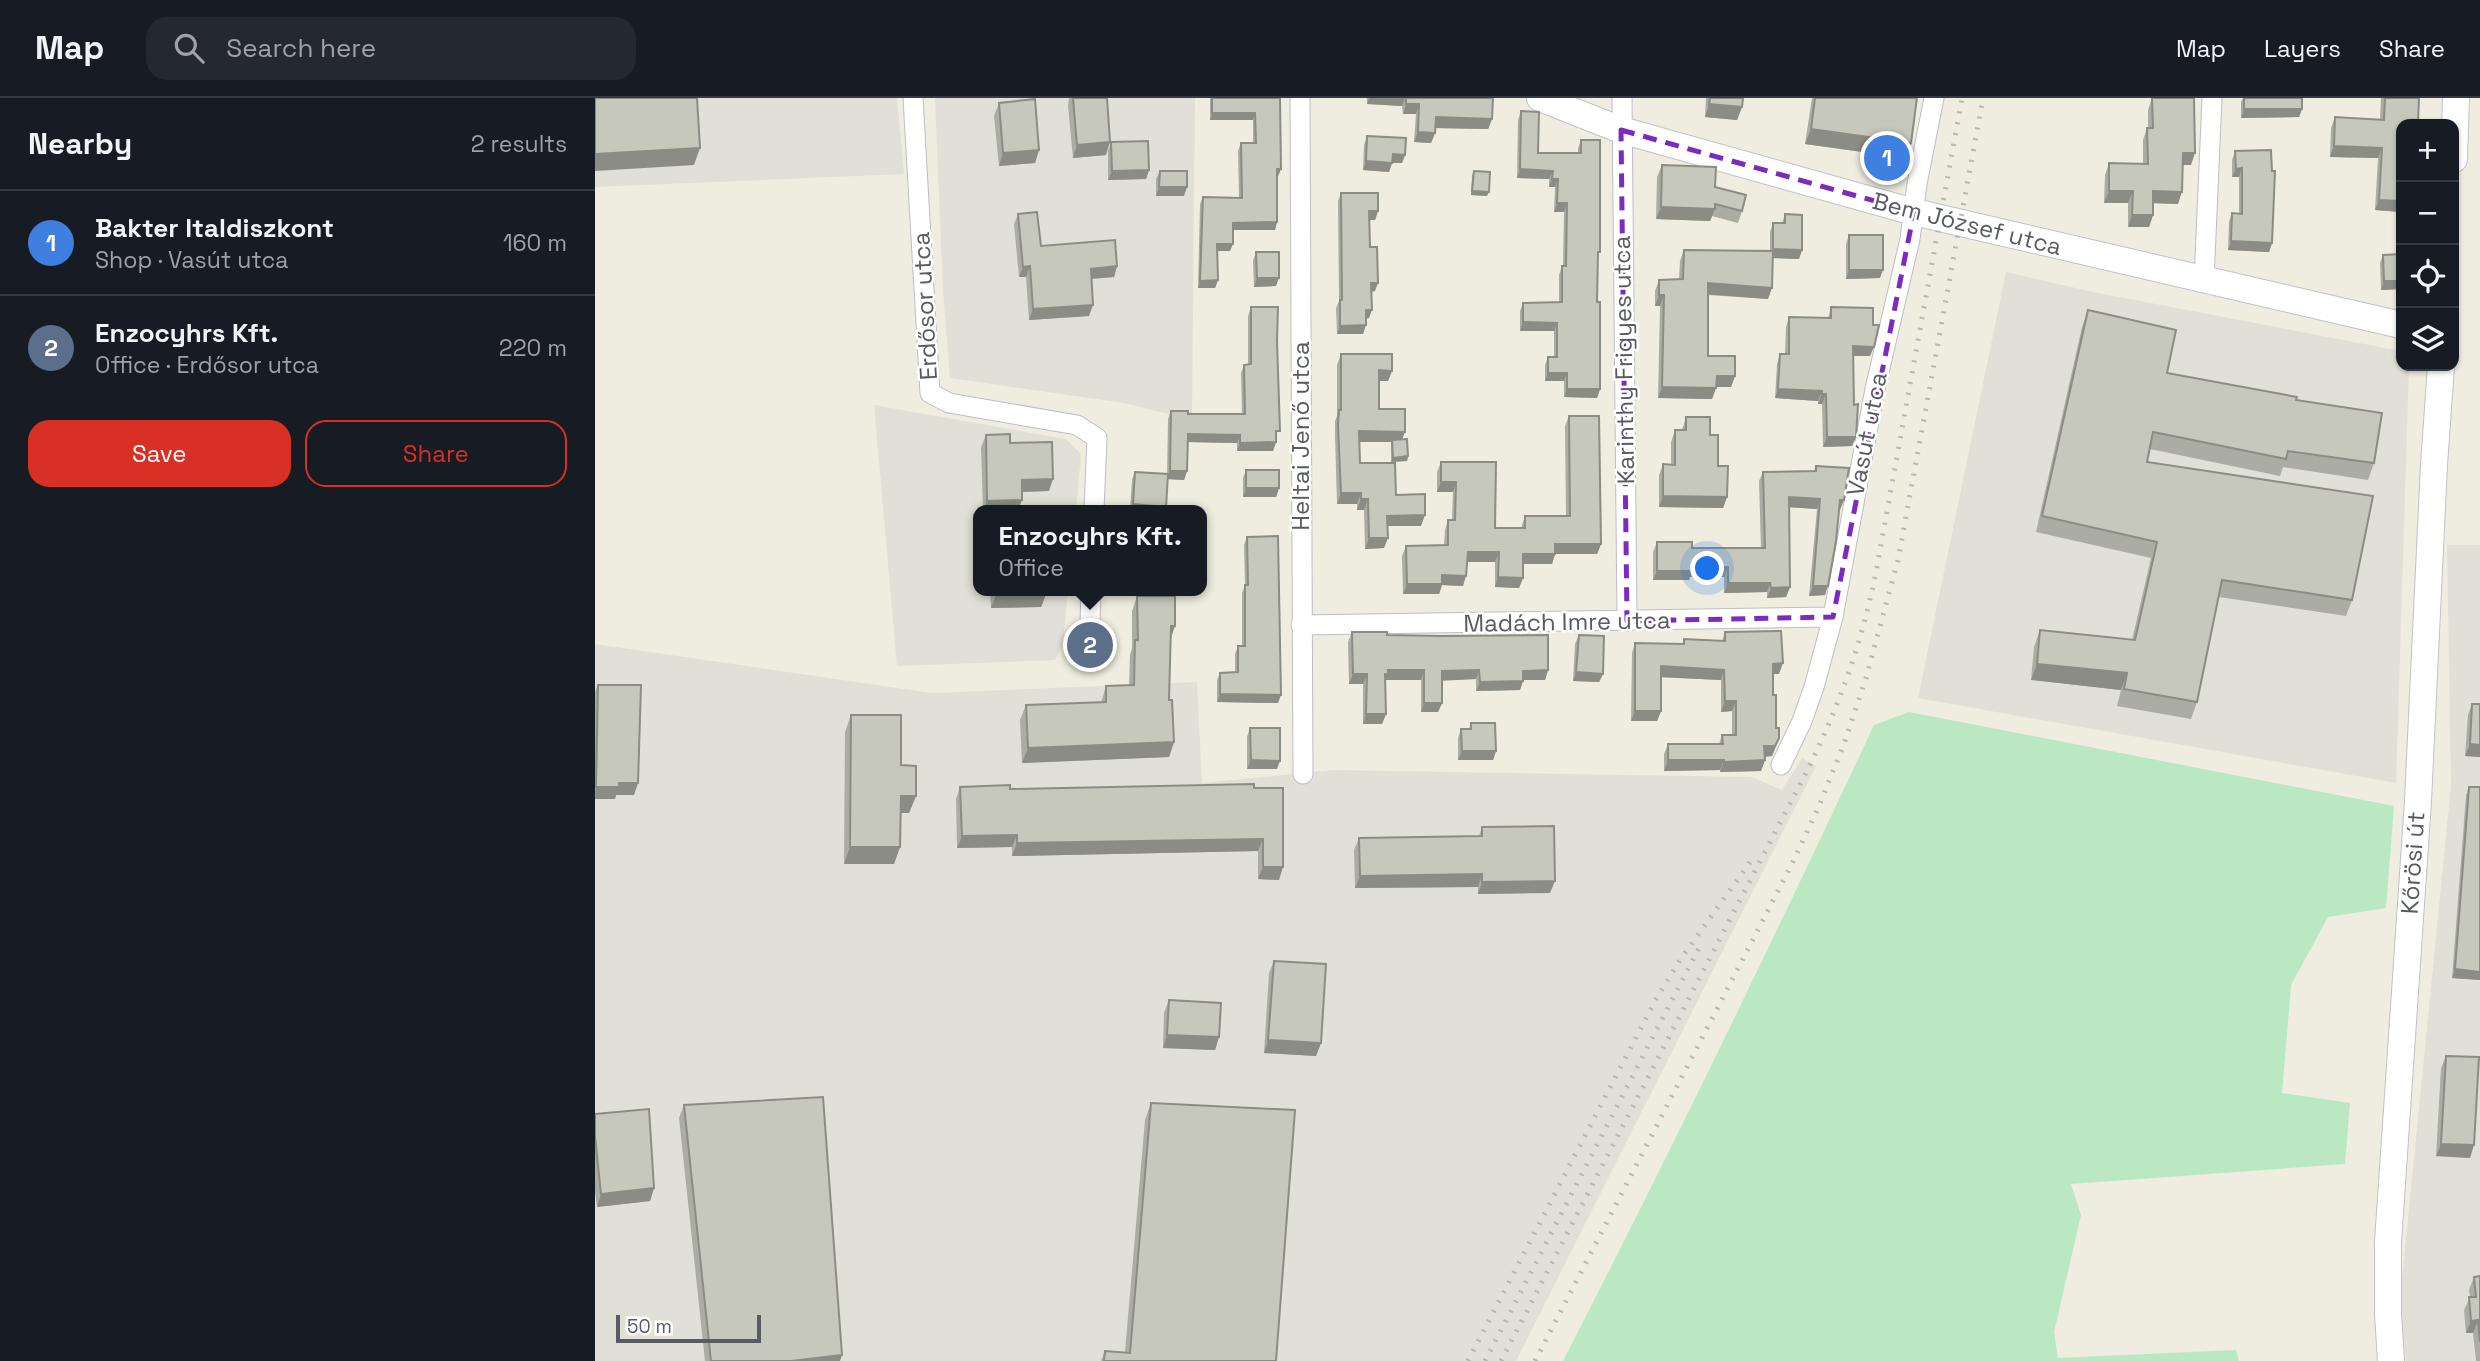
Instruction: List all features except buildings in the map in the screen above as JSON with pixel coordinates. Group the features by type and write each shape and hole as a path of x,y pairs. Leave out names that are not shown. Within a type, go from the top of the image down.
{"main road":[{"name":"Bem József utca","path":"1540,98 1621,130 1914,212 2396,324"},
{"path":"2455,119 2456,98"},
{"name":"Kőrösi út","path":"2391,1361 2388,1242 2418,801 2441,371"}],"street":[{"name":"Erdősor utca","path":"913,98 930,393 949,403 1077,425 1097,438 1094,505"},
{"name":"Heltai Jenő utca","path":"1300,98 1303,774"},
{"name":"Karinthy Frigyes utca","path":"1622,98 1627,621"},
{"name":"Vasút utca","path":"1781,765 1810,698 1833,617 1875,389 1910,239 1917,184 1934,98"},
{"path":"2204,281 2212,98"},
{"path":"1089,656 1091,596"},
{"name":"Madách Imre utca","path":"1301,625 1833,617"}],"highlighted area":[{"path":"1621,130 1914,212 1833,617 1627,621"}],"shaded area":[{"path":"595,98 897,98 904,174 595,187"},
{"path":"935,98 1195,98 1192,420 1124,403 950,378 943,290"},
{"path":"2006,272 2093,292 2396,350 2396,371 2409,371 2396,783 1918,698"},
{"path":"874,405 1066,439 1081,454 1076,505 973,505 973,596 1068,596 1063,645 1055,660 897,666"},
{"path":"2447,545 2480,545 2480,1361 2406,1361 2399,1310 2451,785"},
{"path":"595,644 932,693 1197,682 1202,783 1333,770 1752,777 1782,790 1802,758 1816,766 1516,1361 595,1361"}],"green space":[{"path":"1909,712 2394,806 2386,908 2328,917 2291,985 2282,1093 2350,1103 2345,1164 2071,1184 2081,1215 2054,1332 2058,1358 2236,1350 2239,1361 1563,1361 1721,1044 1874,725"}],"railway":[{"path":"1501,1361 1810,765 1841,694 1864,624 1876,572 1962,98"},
{"path":"1535,1361 1793,862 1844,744 1866,678 1898,560 1983,98"},
{"path":"1468,1361 1656,999 1680,960 1753,858"},
{"path":"1485,1361 1700,946"}],"place":[{"name":"Bakter Italdiszkont","path":"1887,158"},
{"name":"Enzocyhrs Kft.","path":"1090,645"}]}
